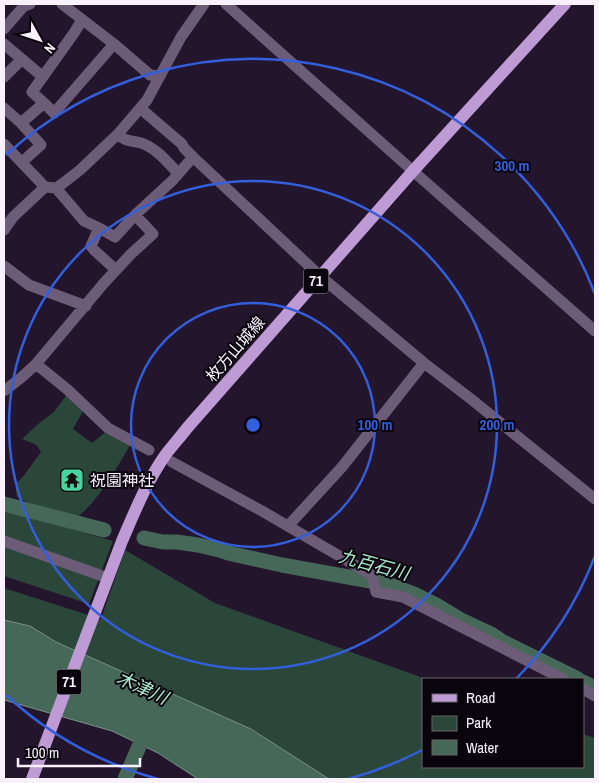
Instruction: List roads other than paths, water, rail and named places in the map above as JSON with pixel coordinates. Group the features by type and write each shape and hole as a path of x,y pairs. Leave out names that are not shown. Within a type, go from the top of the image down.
{"main road":[{"name":"枚方山城線","path":"32,779 136,507 166,454 413,171 565,4"}],"street":[{"path":"4,29 24,6 30,4"},
{"path":"62,4 114,44 150,75 160,76"},
{"path":"4,230 13,217 50,188 80,170 118,134 147,100 181,38 204,4"},
{"path":"226,4 595,331"},
{"path":"82,20 32,92 54,113 114,44"},
{"path":"4,44 43,77"},
{"path":"4,76 22,59"},
{"path":"21,123 44,103"},
{"path":"4,108 41,145 22,162"},
{"path":"140,108 182,144 193,157 320,276 595,499"},
{"path":"118,134 123,139 143,144 154,150 178,173"},
{"path":"4,144 84,221 115,237 135,215 173,180 193,157"},
{"path":"4,391 36,364 116,270 153,234 135,215"},
{"path":"99,228 91,246 116,270"},
{"path":"4,266 30,285 86,306"},
{"path":"288,526 342,467 424,362"},
{"path":"36,364 68,390 108,428 149,450"},
{"path":"172,462 288,526 372,576 376,592 403,597 561,678"},
{"path":"4,542 107,581"}],"water":[{"name":"木津川","path":"4,620 30,626 56,642 251,729 329,779 198,779 158,753 112,731 4,700"}],"waterway":[{"name":"九百石川","path":"4,504 104,530"},
{"name":"九百石川","path":"144,538 163,542 198,545 282,565 387,584 414,594 503,642 576,678"},
{"name":"九百石川","path":"584,682 595,688"},
{"path":"125,779 148,726"}],"place":[{"name":"祝園神社","path":"72,480"}]}
